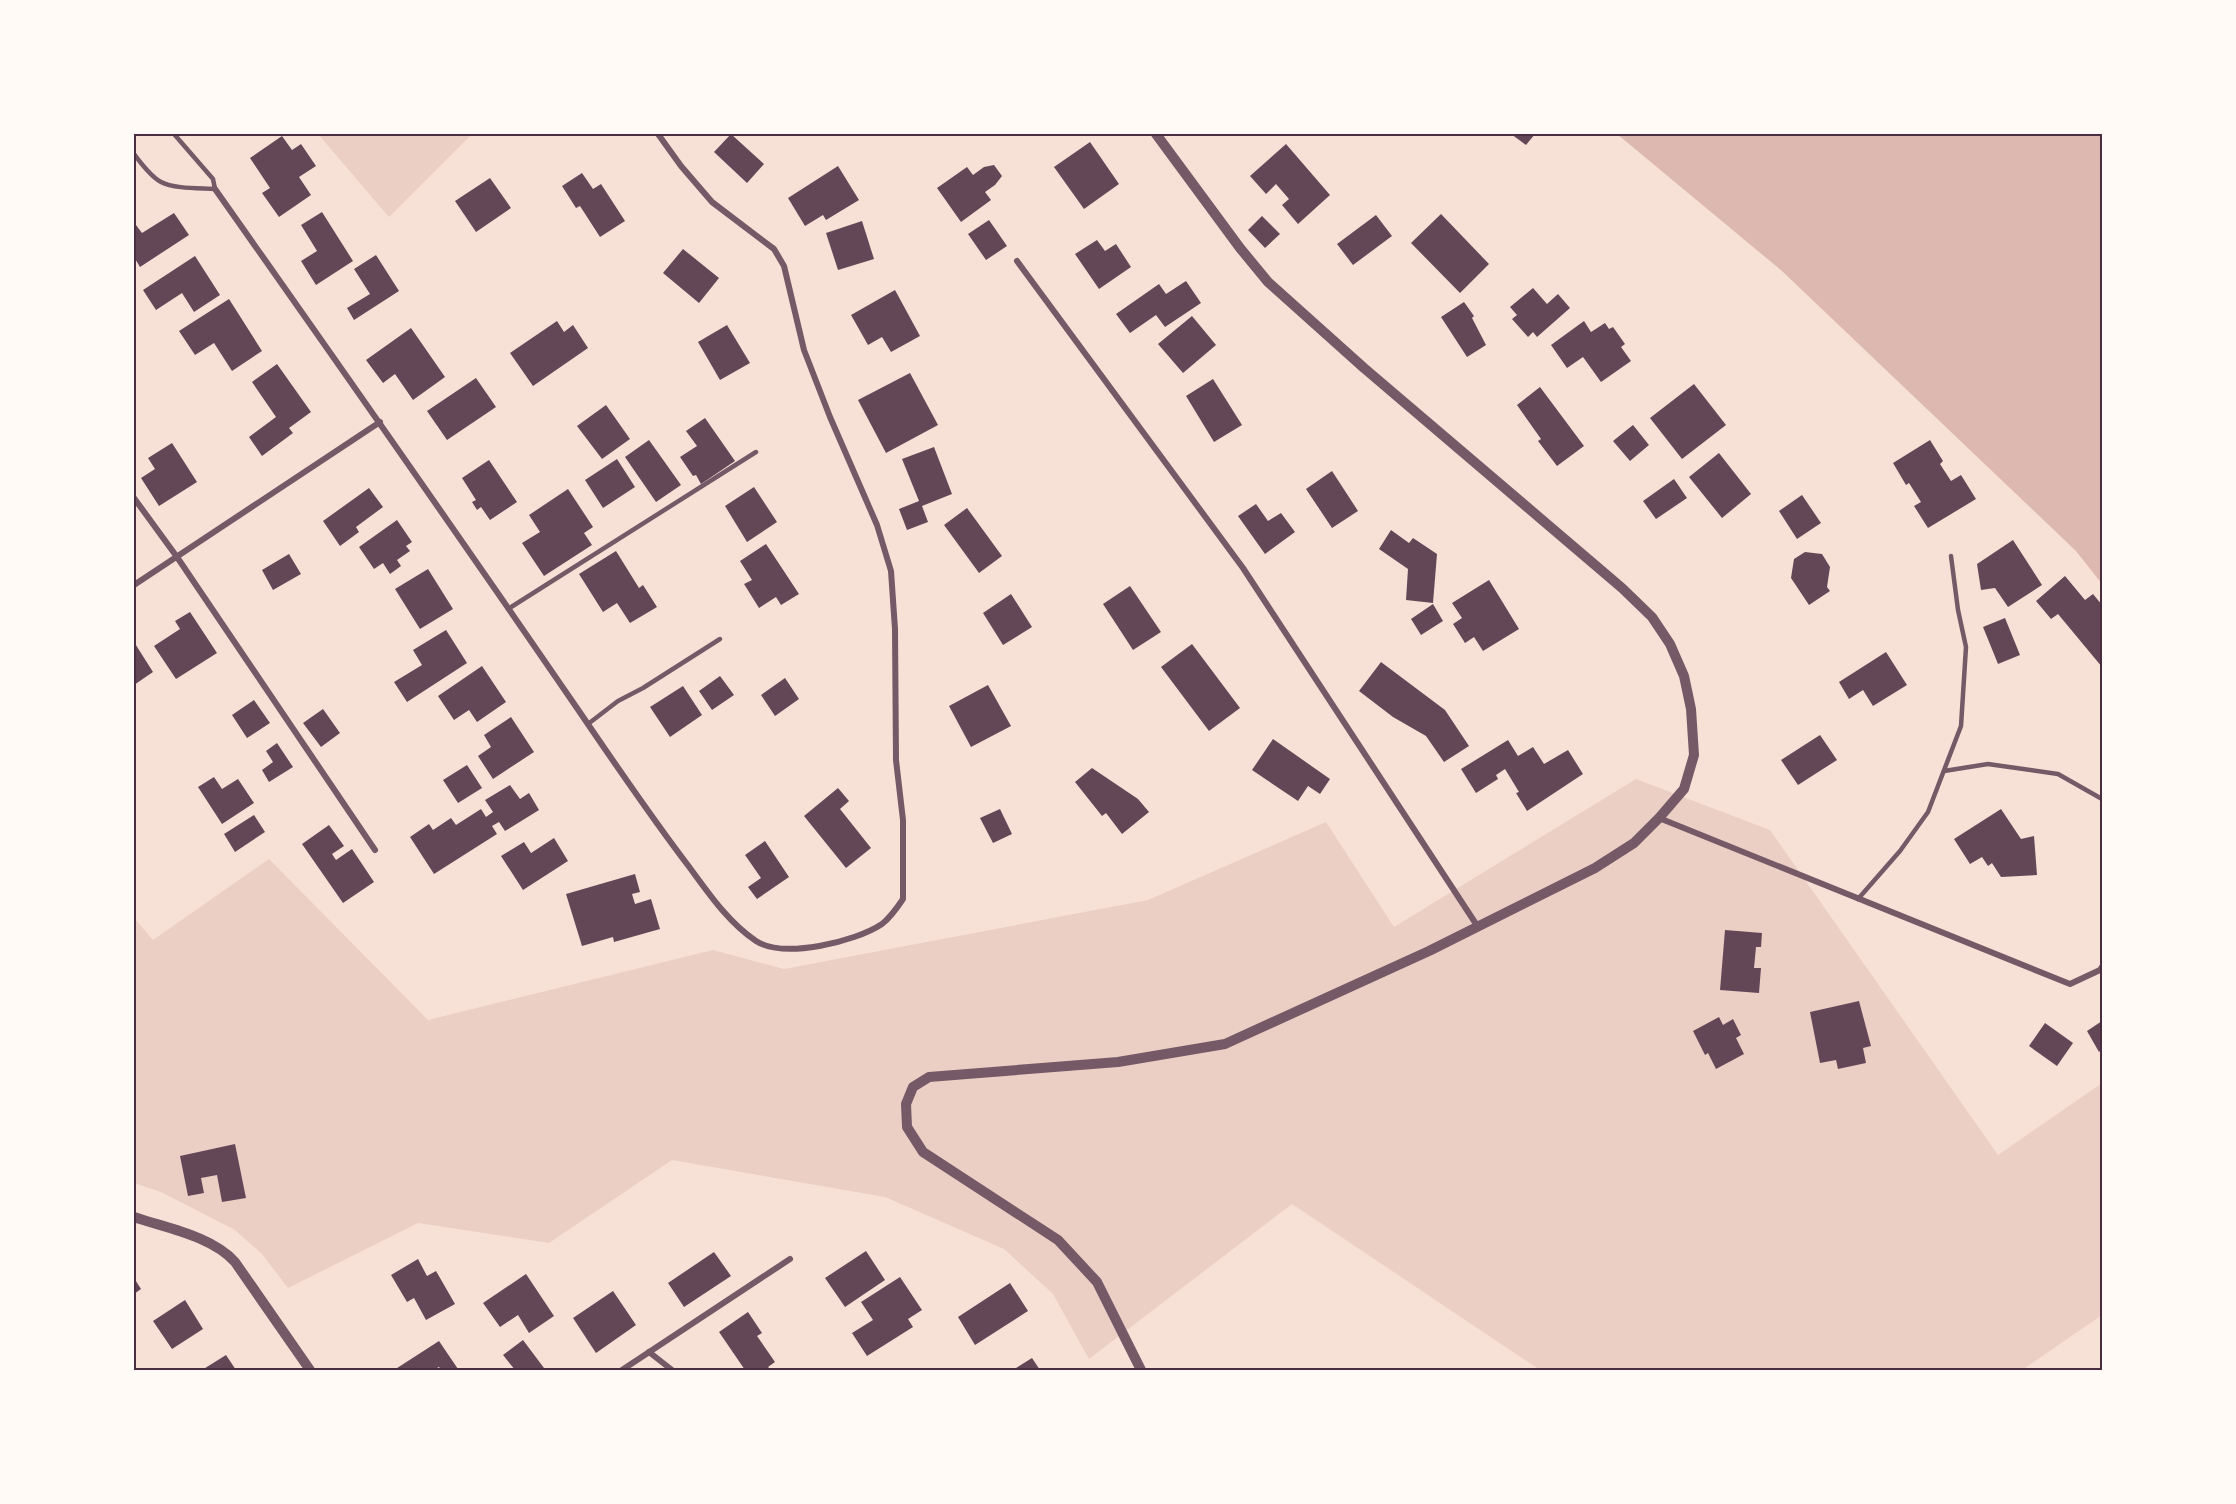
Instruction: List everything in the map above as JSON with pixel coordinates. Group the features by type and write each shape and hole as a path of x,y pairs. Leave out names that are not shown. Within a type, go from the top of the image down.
{"street":[{"path":"215,189 380,422 667,839 719,908 754,940 769,948 784,949 823,945 860,934 882,924 903,899 903,820 896,760 895,628 891,571 877,525 804,350 784,266 774,249 712,202 681,166 658,134"},
{"path":"1141,1371 1097,1282 1058,1240 923,1152 907,1127 906,1104 913,1087 929,1077 1118,1062 1225,1044 1429,951 1595,868 1634,843 1659,818 1684,789 1694,755 1691,708 1684,676 1670,644 1652,617 1622,588 1364,368 1268,282 1239,248 1156,134"},
{"path":"1017,261 1243,568 1478,927"},
{"path":"134,585 380,422"},
{"path":"134,498 177,557 375,850"},
{"path":"1659,818 2070,984 2103,967"},
{"path":"134,1217 204,1241 226,1252 310,1371"},
{"path":"622,1371 790,1260"},
{"path":"649,1352 672,1371"}],"lane":[{"path":"134,154 161,182 188,188 215,189 213,180 174,134"},
{"path":"508,609 756,452"},
{"path":"1858,899 1900,851 1928,812 1961,726 1966,647 1958,610 1951,556"},
{"path":"588,724 618,701 643,688 720,639"},
{"path":"1944,771 1988,764 2058,774 2103,799"}],"shaded area":[{"path":"318,134 472,134 389,217"},
{"path":"1617,134 2102,134 2102,584 2076,551 1782,271"},
{"path":"1636,779 1770,830 1998,1155 2102,1083 2102,1315 2022,1370 1540,1370 1292,1204 1089,1359 1053,1294 1004,1249 885,1197 672,1160 549,1243 418,1223 288,1288 262,1254 235,1230 161,1192 134,1183 134,918 153,940 269,859 428,1020 713,950 784,969 1148,900 1326,822 1394,927"}],"building":[{"path":"731,134 764,164 747,183 714,152"},
{"path":"1511,134 1535,134 1526,145"},
{"path":"282,136 292,150 301,144 316,166 299,177 311,195 279,217 262,193 270,188 250,158"},
{"path":"1090,142 1119,184 1084,209 1054,167"},
{"path":"1286,144 1330,195 1298,224 1282,205 1289,199 1276,184 1266,194 1250,176"},
{"path":"994,165 1002,176 985,192 991,200 961,222 937,188 967,167 973,175 984,167"},
{"path":"838,166 859,200 826,220 823,215 805,226 788,198"},
{"path":"582,173 593,189 601,184 625,221 600,237 580,206 576,208 562,186"},
{"path":"490,178 511,208 476,232 455,201"},
{"path":"322,212 353,261 316,285 301,261 317,251 301,225"},
{"path":"174,213 189,235 140,267 134,257 134,227 136,225 142,233"},
{"path":"1441,214 1489,264 1460,293 1411,243"},
{"path":"1376,215 1392,236 1353,265 1337,244"},
{"path":"1262,216 1280,234 1265,248 1248,230"},
{"path":"989,220 1007,246 986,260 968,234"},
{"path":"862,221 874,259 838,270 826,233"},
{"path":"1097,240 1105,251 1116,244 1131,267 1099,289 1075,254"},
{"path":"683,249 719,278 699,303 663,273"},
{"path":"376,255 399,291 354,320 347,308 370,294 354,269"},
{"path":"195,256 220,295 194,312 182,293 156,310 143,290"},
{"path":"1186,281 1201,303 1165,327 1156,315 1130,333 1116,314 1159,284 1166,294"},
{"path":"1533,288 1547,304 1558,294 1570,308 1537,337 1533,332 1528,337 1512,319 1517,315 1510,307"},
{"path":"895,290 920,336 891,352 882,337 868,345 851,315"},
{"path":"229,299 262,351 232,371 214,343 195,355 179,331"},
{"path":"1464,302 1474,316 1472,318 1486,345 1467,357 1441,317"},
{"path":"1192,316 1216,345 1183,373 1158,344"},
{"path":"557,321 564,332 573,325 588,348 533,386 510,353"},
{"path":"1584,321 1591,332 1605,323 1609,329 1613,327 1625,344 1621,347 1631,361 1601,382 1583,357 1567,368 1551,345"},
{"path":"727,325 750,363 720,380 698,342"},
{"path":"411,328 445,377 413,400 395,374 383,383 366,360"},
{"path":"277,364 311,412 289,428 293,433 262,456 249,437 276,417 252,382"},
{"path":"910,373 938,425 886,453 858,400"},
{"path":"476,378 496,407 447,440 427,411"},
{"path":"1213,379 1242,425 1214,442 1186,396"},
{"path":"1694,384 1726,425 1682,459 1650,418"},
{"path":"1540,387 1584,446 1557,466 1538,441 1541,439 1517,405"},
{"path":"606,405 630,439 602,459 577,426"},
{"path":"705,418 735,461 701,484 680,457 697,446 686,431"},
{"path":"1633,425 1649,445 1630,461 1613,441"},
{"path":"649,440 681,485 656,502 625,457"},
{"path":"1930,440 1943,461 1940,464 1951,481 1961,475 1976,499 1928,528 1914,506 1921,502 1909,483 1906,485 1893,463"},
{"path":"172,443 197,482 159,506 141,478 155,469 148,458"},
{"path":"934,447 952,494 922,506 928,522 907,530 899,509 919,501 902,459"},
{"path":"1719,453 1751,494 1722,518 1689,477"},
{"path":"617,459 635,487 603,508 585,480"},
{"path":"489,460 517,502 490,520 481,507 477,510 472,502 476,500 462,478"},
{"path":"1332,471 1358,511 1332,528 1306,489"},
{"path":"1674,479 1687,498 1656,519 1643,501"},
{"path":"754,487 777,522 747,542 725,506"},
{"path":"369,488 383,507 356,527 359,532 340,546 323,521"},
{"path":"568,489 593,527 584,533 592,545 544,576 522,543 540,532 529,515"},
{"path":"1802,495 1821,523 1797,539 1779,511"},
{"path":"1256,504 1268,521 1281,513 1295,532 1265,554 1238,516"},
{"path":"967,508 1002,556 979,573 944,525"},
{"path":"397,520 412,542 406,546 410,551 397,560 401,566 390,574 383,563 374,569 359,547"},
{"path":"1391,530 1409,543 1413,538 1437,554 1433,603 1406,600 1408,569 1379,549"},
{"path":"2013,540 2042,585 2008,607 1995,588 1981,590 1977,564"},
{"path":"766,544 799,594 781,605 776,597 759,608 744,584 752,580 740,561"},
{"path":"616,551 639,588 643,585 657,607 630,623 617,603 603,612 579,574"},
{"path":"1805,552 1822,554 1830,567 1827,587 1830,591 1809,605 1791,578 1794,559"},
{"path":"289,554 301,574 273,590 262,570"},
{"path":"428,569 453,609 420,629 395,589"},
{"path":"2065,576 2085,600 2093,594 2102,605 2102,667 2058,614 2051,619 2036,601"},
{"path":"1489,580 1519,629 1483,651 1474,637 1465,643 1453,624 1462,618 1452,603"},
{"path":"1130,586 1161,632 1133,650 1103,604"},
{"path":"1011,594 1032,627 1003,645 983,613"},
{"path":"1433,604 1443,621 1421,635 1411,619"},
{"path":"190,612 217,653 176,679 154,646 180,629 175,621"},
{"path":"2005,618 2020,655 1998,664 1983,627"},
{"path":"446,630 467,663 407,702 394,682 422,665 413,650"},
{"path":"134,642 153,672 134,685"},
{"path":"1192,644 1240,708 1209,731 1161,667"},
{"path":"1886,652 1907,685 1873,706 1863,690 1849,699 1839,682"},
{"path":"1381,662 1445,710 1469,746 1444,762 1426,736 1393,717 1359,691"},
{"path":"482,666 506,702 477,722 469,710 454,720 438,696"},
{"path":"720,676 734,695 712,710 699,691"},
{"path":"785,678 799,699 775,716 761,695"},
{"path":"988,685 1011,726 971,747 949,706"},
{"path":"683,686 702,715 670,737 650,707"},
{"path":"254,700 270,723 247,738 232,715"},
{"path":"323,709 340,733 321,747 303,723"},
{"path":"511,717 534,752 493,779 478,756 491,747 484,735"},
{"path":"1820,735 1837,760 1798,785 1781,760"},
{"path":"1273,739 1330,779 1320,794 1308,786 1298,801 1252,770"},
{"path":"1508,740 1518,756 1533,747 1544,764 1568,750 1583,774 1527,811 1505,769 1496,775 1498,779 1476,793 1461,769"},
{"path":"277,743 293,767 269,782 262,770 273,762 266,751"},
{"path":"467,765 482,788 458,803 443,780"},
{"path":"1092,768 1138,799 1149,812 1122,834 1106,813 1102,816 1075,782"},
{"path":"214,777 222,789 238,779 254,803 222,824 198,787"},
{"path":"510,785 520,799 529,793 539,810 505,831 499,822 492,826 497,834 434,874 410,837 429,824 433,830 451,818 456,825 481,809 486,817 493,812 485,800"},
{"path":"838,788 849,801 840,809 871,848 846,868 804,816"},
{"path":"1000,809 1012,834 993,843 980,818"},
{"path":"2001,809 2021,839 2034,836 2037,875 2001,877 1992,863 1988,866 1982,857 1970,864 1954,839"},
{"path":"254,815 265,832 235,852 224,834"},
{"path":"329,825 344,846 332,854 336,860 352,849 374,882 343,903 302,844"},
{"path":"554,838 568,861 523,890 501,856 524,842 531,853"},
{"path":"765,841 789,877 757,899 748,887 761,878 745,855"},
{"path":"635,874 640,892 632,894 635,904 651,899 660,929 614,942 613,937 582,946 566,894"},
{"path":"1725,930 1762,933 1761,947 1756,947 1754,968 1761,968 1759,993 1720,990"},
{"path":"1859,1001 1871,1046 1863,1048 1866,1063 1838,1069 1836,1060 1820,1063 1810,1012"},
{"path":"1719,1017 1723,1025 1733,1019 1741,1035 1736,1038 1744,1054 1716,1069 1708,1053 1705,1055 1693,1031"},
{"path":"2102,1021 2102,1049 2099,1052 2087,1031"},
{"path":"2045,1023 2073,1043 2057,1066 2029,1046"},
{"path":"235,1144 246,1198 222,1202 217,1175 201,1178 204,1193 188,1196 180,1156"},
{"path":"866,1251 885,1280 845,1307 825,1278"},
{"path":"714,1252 731,1276 684,1307 668,1283"},
{"path":"418,1259 427,1276 436,1271 455,1304 426,1320 414,1298 407,1302 391,1275"},
{"path":"526,1274 554,1316 529,1333 518,1315 500,1327 483,1303"},
{"path":"900,1277 922,1310 908,1319 913,1327 867,1356 852,1333 873,1320 861,1302"},
{"path":"134,1278 141,1289 134,1294"},
{"path":"1010,1283 1028,1311 975,1345 958,1317"},
{"path":"613,1291 636,1325 596,1353 573,1318"},
{"path":"185,1300 203,1329 172,1349 153,1321"},
{"path":"748,1312 762,1333 757,1336 775,1362 768,1367 771,1370 745,1370 719,1332"},
{"path":"523,1340 544,1368 542,1370 515,1370 503,1355"},
{"path":"439,1341 458,1369 441,1370 439,1367 433,1370 394,1370"},
{"path":"226,1355 236,1370 202,1370"},
{"path":"1032,1358 1040,1370 1013,1370"}]}
